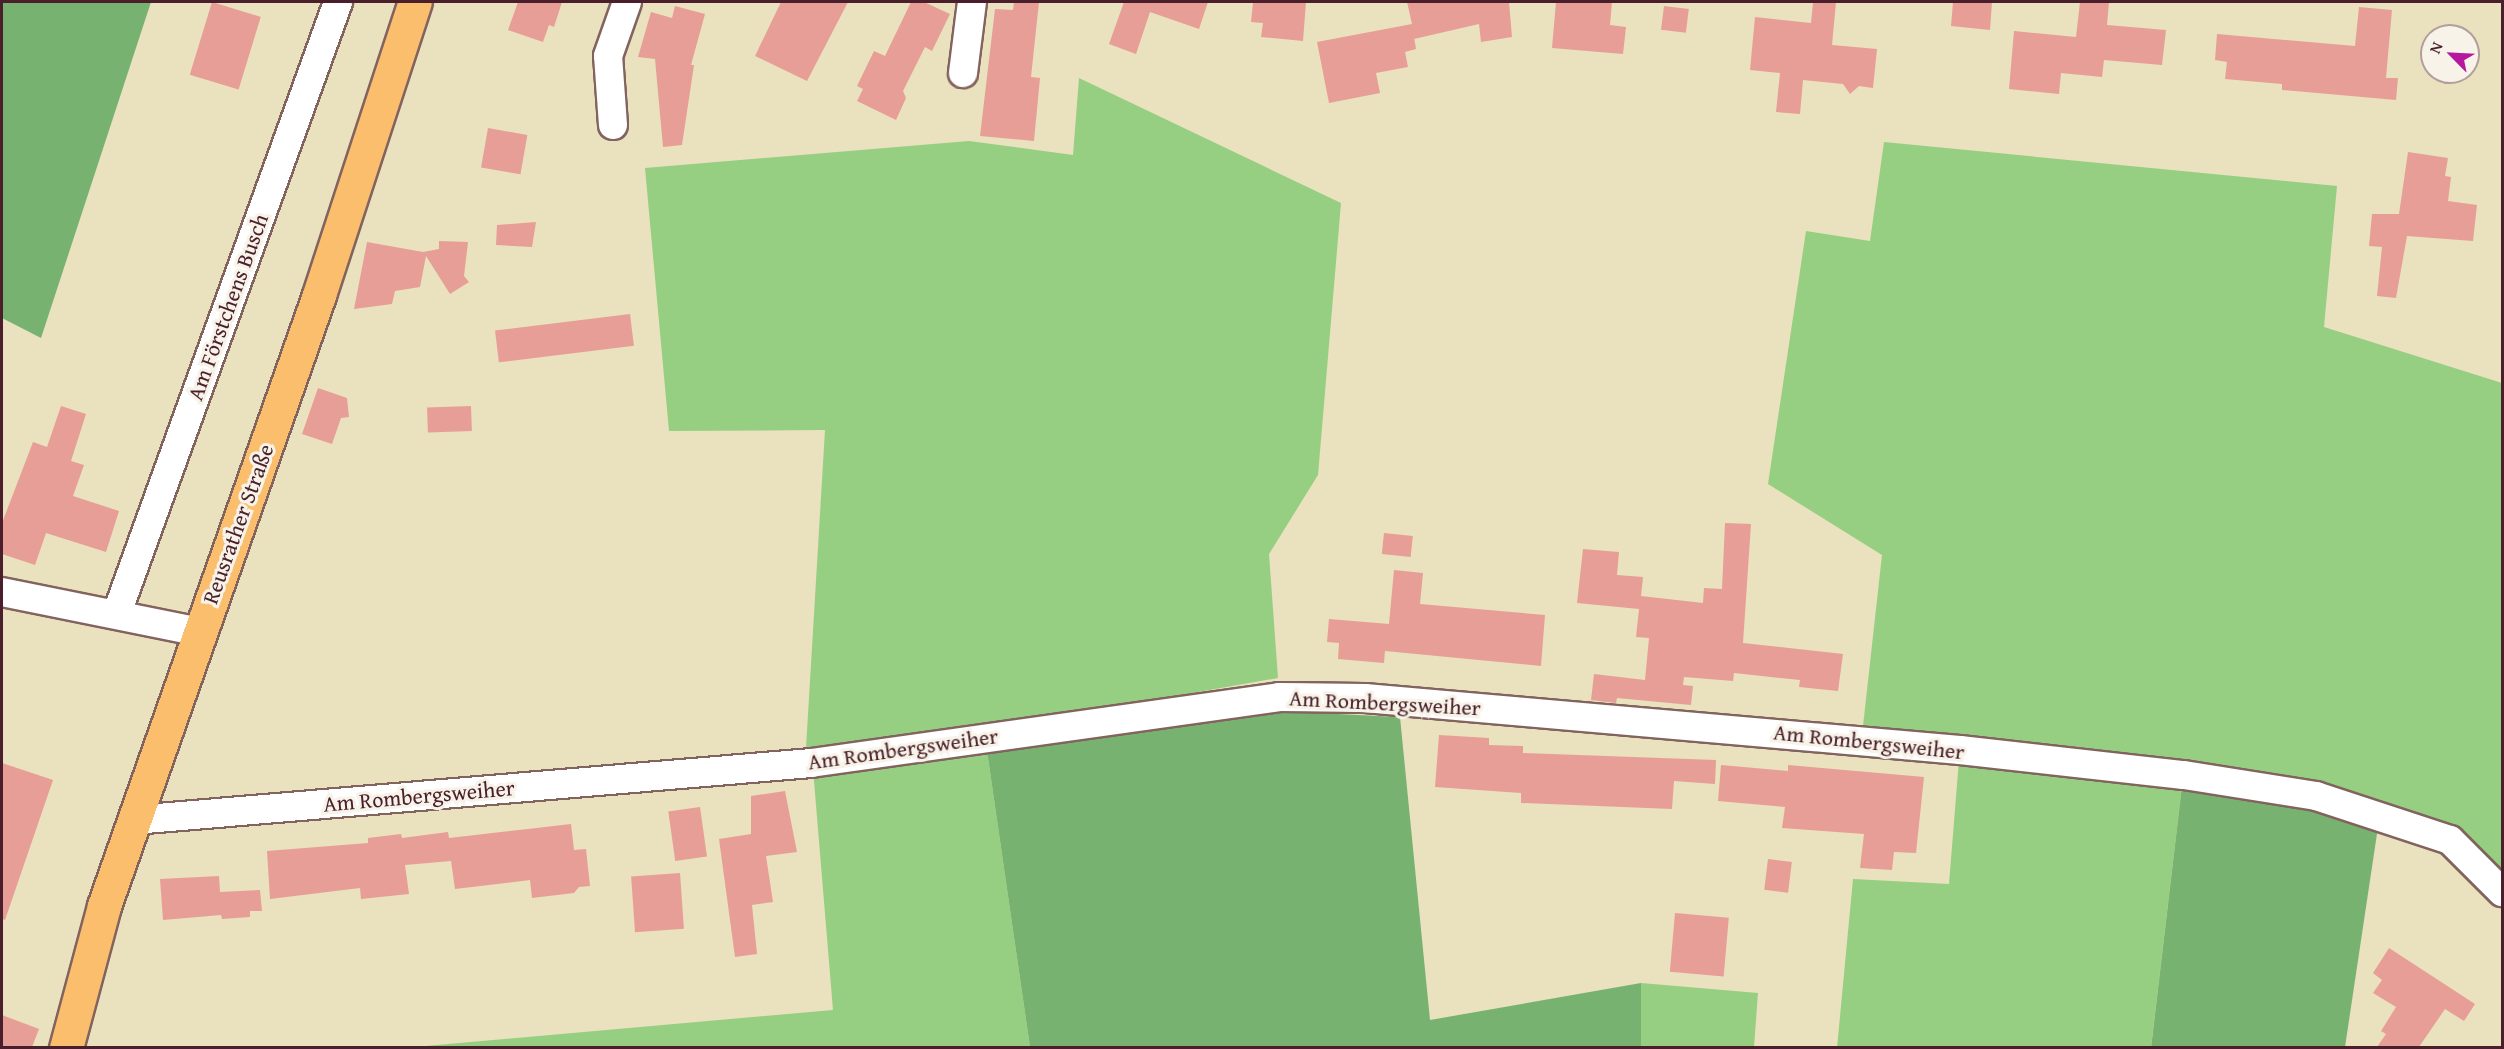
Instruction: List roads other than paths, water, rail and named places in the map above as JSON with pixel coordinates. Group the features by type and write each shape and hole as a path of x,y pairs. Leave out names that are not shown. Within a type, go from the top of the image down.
{"main road":[{"name":"Reusrather Straße","path":"66,1047 104,906 319,295 415,2"}],"street":[{"name":"Am Förstchens Busch","path":"117,613 339,2"},
{"path":"613,125 608,56 627,2"},
{"path":"963,73 972,2"},
{"path":"2,592 117,613 200,632"},
{"name":"Am Rombergsweiher","path":"134,820 811,763 1279,698 1365,698 1972,752 2184,775 2316,796 2450,840 2502,892"}]}
